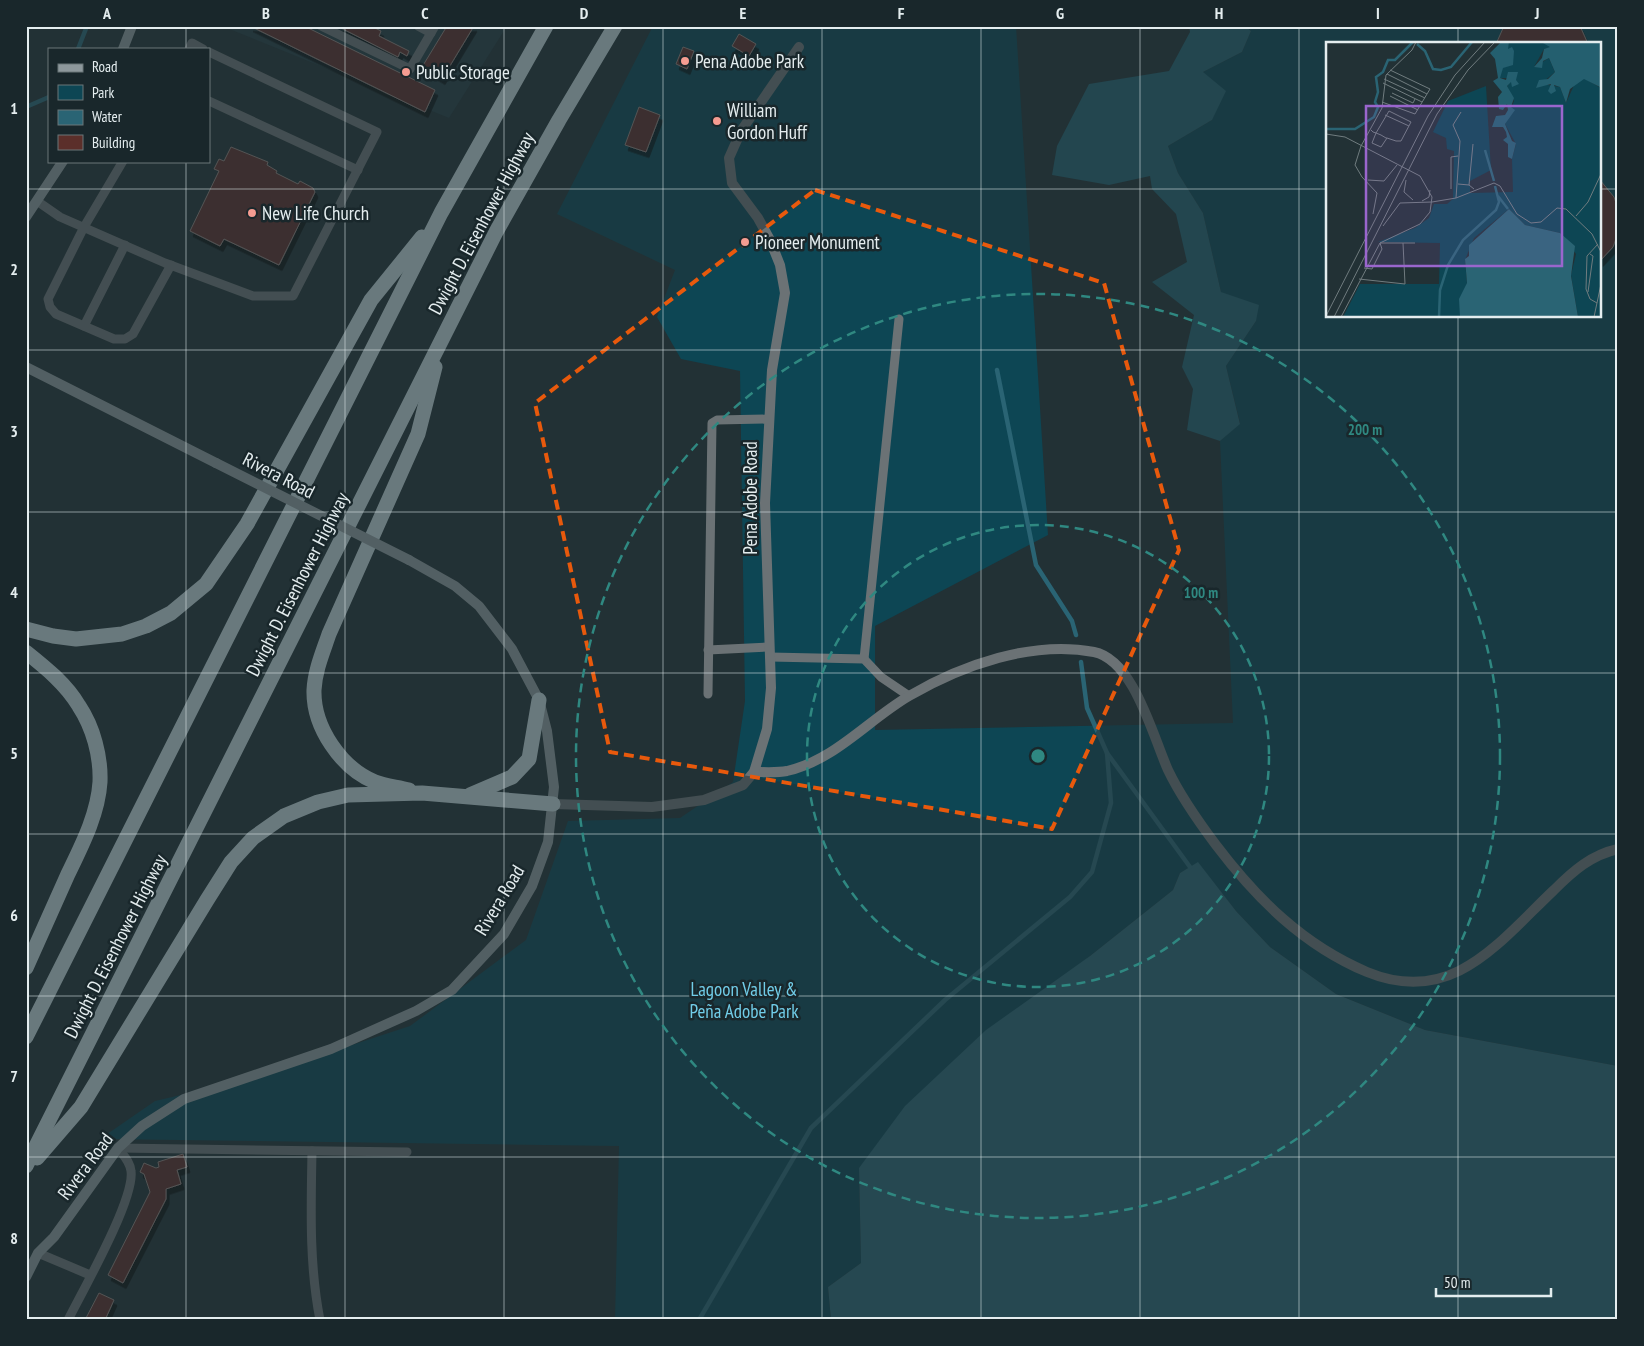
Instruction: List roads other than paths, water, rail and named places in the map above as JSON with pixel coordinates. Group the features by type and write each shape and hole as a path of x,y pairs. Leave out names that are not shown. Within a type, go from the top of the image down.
{"highway":[{"name":"Dwight D. Eisenhower Highway","path":"26,1037 441,213 546,26"},
{"name":"Dwight D. Eisenhower Highway","path":"26,1166 501,223 615,26"},
{"path":"26,629 76,638 122,634 146,626 171,613 206,584 247,524 371,300 441,213"},
{"path":"422,793 375,782 350,766 332,746 320,722 314,691 317,668 329,634 418,434 442,338"},
{"path":"26,652 64,685 80,706 91,728 98,757 100,782 95,811 84,839 26,968"},
{"path":"466,796 512,777 529,758 539,700"},
{"path":"26,1171 81,1107 231,862 253,838 284,816 318,802 348,796 422,793 553,804"}],"street":[{"path":"122,48 132,26"},
{"name":"Pena Adobe Road","path":"754,772 767,729 771,688 765,503 772,370 785,293 780,265 770,240 758,218 732,183 729,158 741,131 799,47"},
{"path":"26,217 62,162"},
{"name":"Rivera Road","path":"26,367 408,560 455,586 479,606 512,649 539,700 552,762 553,804 548,842 532,886 504,934 452,990 416,1011 331,1049 184,1099 142,1126 118,1148 54,1237 38,1253 26,1277"},
{"path":"553,804 652,807 704,800 743,785 754,772 786,771 824,757 909,696 954,674 1029,650 1058,648 1098,653 1121,669 1134,689 1169,773 1216,845 1266,903 1298,934 1333,957 1382,978 1412,984 1438,980 1465,969 1493,949 1578,867 1599,853 1618,849"}],"lane":[{"path":"321,26 410,69 433,29 418,26"},
{"path":"190,48 192,44 201,48"},
{"path":"37,201 60,217 171,265 253,296 293,296 378,132 210,52"},
{"path":"210,101 358,170"},
{"path":"122,162 84,227 48,299 50,307 56,314 114,339 125,339 133,334 171,265"},
{"path":"84,326 125,245"},
{"path":"864,658 899,319"},
{"path":"708,694 712,422 717,420 768,419"},
{"path":"708,650 864,658 881,677 909,696"},
{"path":"118,1148 407,1152"},
{"path":"68,1320 128,1197 131,1170 128,1160 118,1148"},
{"path":"312,1151 311,1244 315,1292 320,1320"},
{"path":"38,1253 90,1275"}],"water":[{"path":"1198,862 1236,911 1270,947 1336,994 1425,1030 1618,1066 1618,1320 831,1320 828,1287 861,1263 859,1168 905,1106 986,1030 1090,956 1173,890 1180,873"}],"waterway":[{"path":"78,48 87,26"},
{"path":"26,107 48,97"},
{"path":"997,370 1036,565 1072,621 1076,635"},
{"path":"699,1320 811,1128 945,1000 1070,897 1092,872 1111,803 1107,753 1087,708 1081,662"},
{"path":"1107,753 1190,867"}],"place":[{"name":"Pena Adobe Park","path":"685,61"},
{"name":"Public Storage","path":"406,72"},
{"name":"William Gordon Huff","path":"717,121"},
{"name":"New Life Church","path":"252,213"},
{"name":"Pioneer Monument","path":"745,242"}],"park label":[{"name":"Lagoon Valley & Peña Adobe Park","path":"744,1000"}]}
